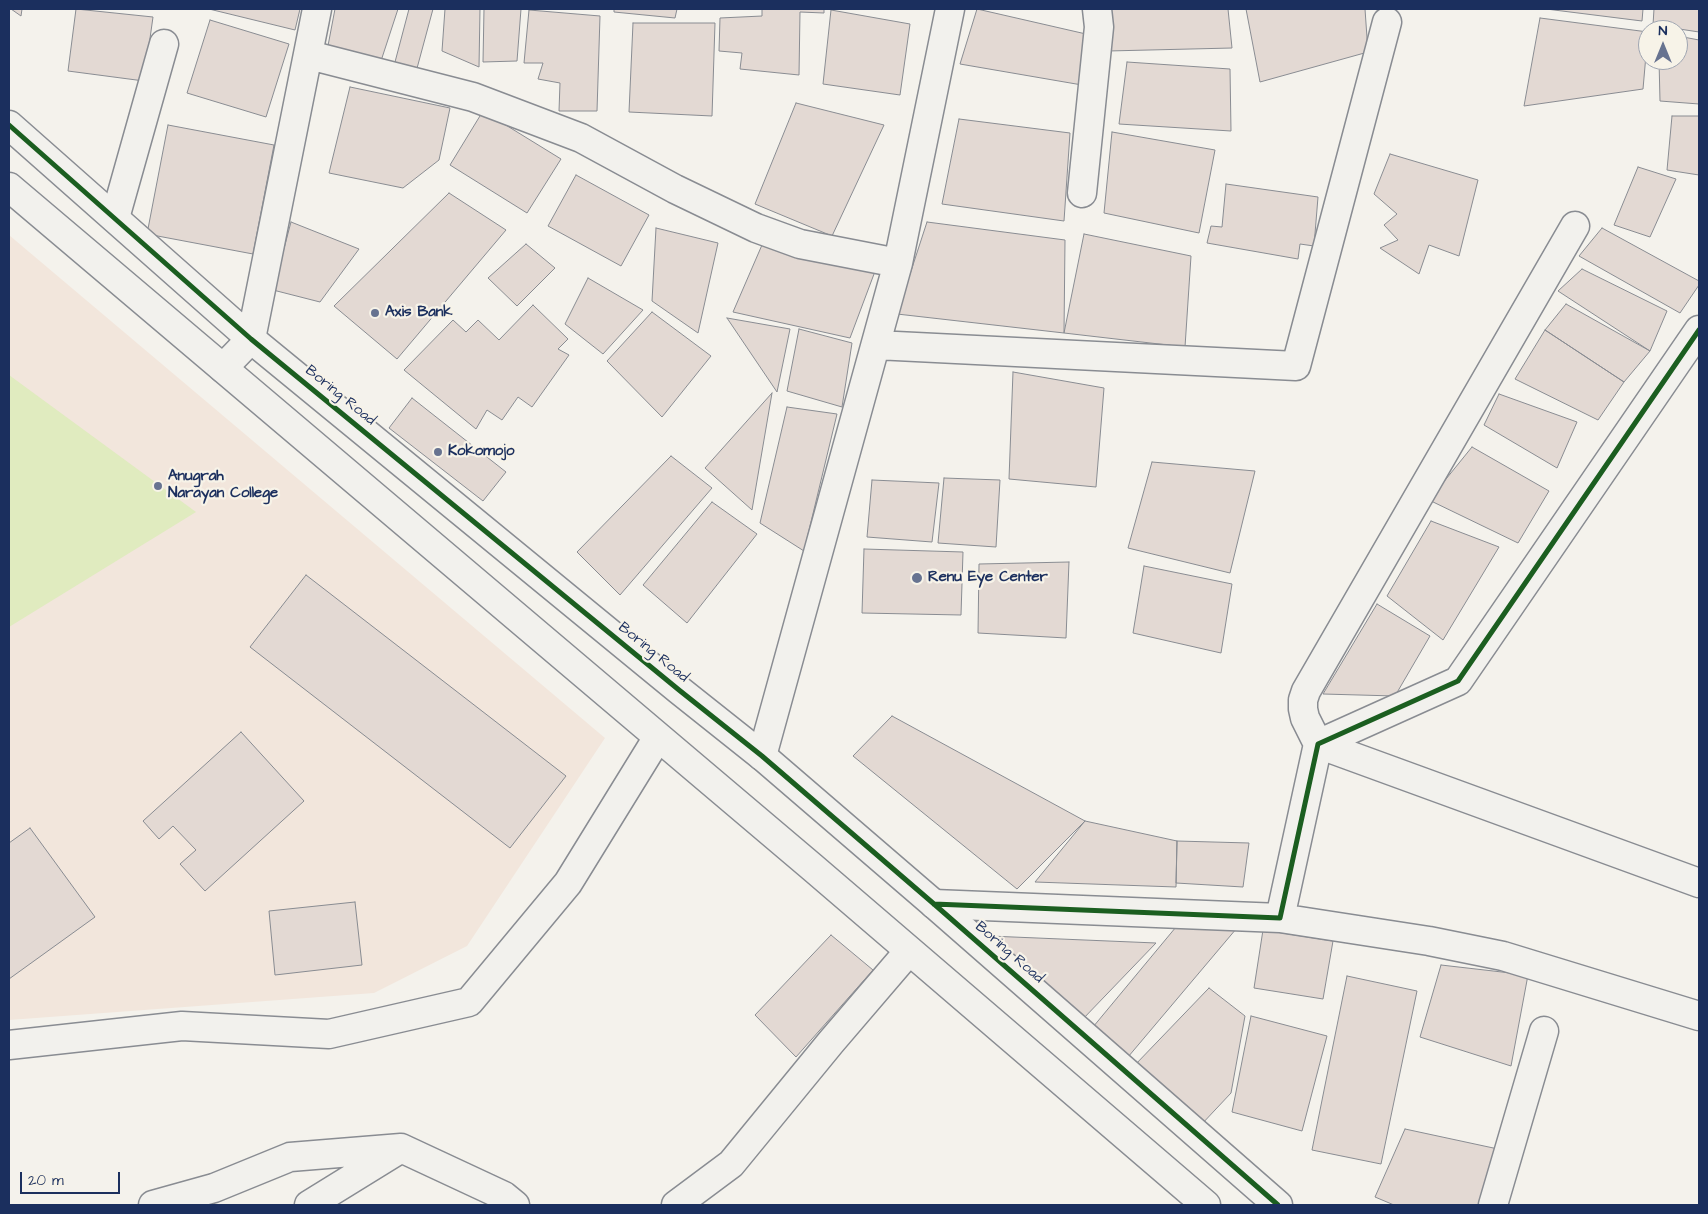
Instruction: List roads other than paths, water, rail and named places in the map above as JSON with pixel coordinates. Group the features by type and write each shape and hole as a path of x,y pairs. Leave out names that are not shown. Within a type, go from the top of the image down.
{"street":[{"path":"223,368 251,339 317,9"},
{"path":"762,756 898,263 950,9"},
{"path":"1082,193 1099,27 1097,9"},
{"path":"876,345 1296,366 1388,22"},
{"path":"115,218 164,44"},
{"path":"309,54 482,100 581,138 675,189 756,228 800,244 898,263"},
{"name":"Boring Road","path":"9,125 251,339 762,756 1278,1205"},
{"path":"9,187 812,867 1196,1201"},
{"path":"1280,918 1318,744 1306,718 1304,700 1306,691 1575,226"},
{"path":"1318,744 1458,681 1696,342"},
{"path":"9,1045 182,1026 329,1034 469,1002 568,883 658,737"},
{"path":"1318,744 1699,883"},
{"path":"934,904 1280,918 1429,941 1503,956 1699,1016"},
{"path":"676,1205 731,1164 831,1042 909,952"},
{"path":"1493,1205 1544,1031"},
{"path":"309,1205 401,1148"},
{"path":"153,1205 214,1188 290,1157 401,1148 504,1196 514,1205"}],"place":[{"name":"Axis Bank","path":"375,313"},
{"name":"Kokomojo","path":"438,452"},
{"name":"Anugrah Narayan College","path":"158,486"},
{"name":"Renu Eye Center","path":"917,578"}]}
